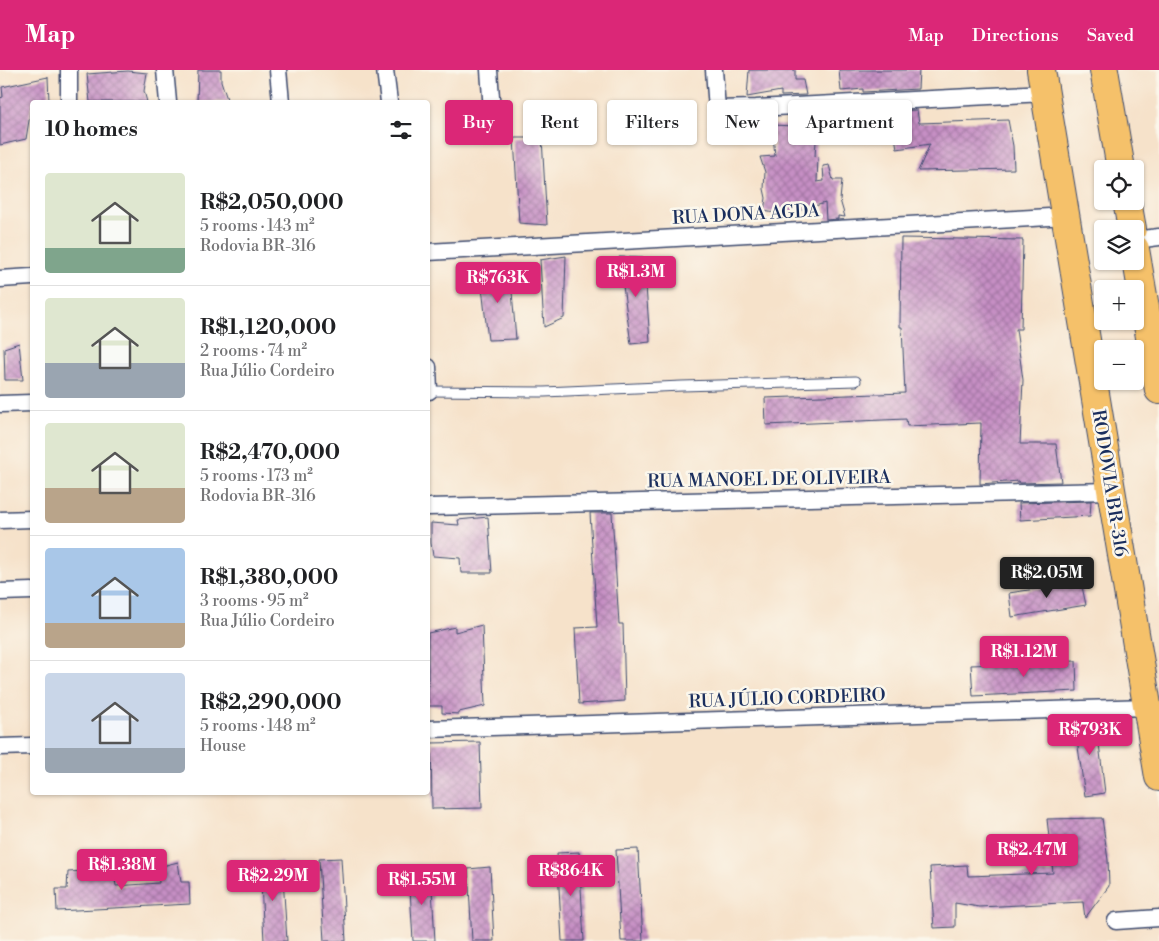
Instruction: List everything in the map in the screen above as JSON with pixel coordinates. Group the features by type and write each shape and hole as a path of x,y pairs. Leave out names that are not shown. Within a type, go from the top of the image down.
{"highway":[{"path":"1104,70 1119,160"},
{"name":"RODOVIA BR-316","path":"1044,82 1110,491 1159,777"},
{"path":"1139,270 1159,390"}],"street":[{"path":"69,70 69,100"},
{"path":"165,70 168,100"},
{"path":"278,70 281,100"},
{"path":"385,70 389,100"},
{"path":"489,70 491,100"},
{"path":"714,70 717,109 756,108 1044,82"},
{"name":"RUA DONA AGDA","path":"430,252 1066,216"},
{"path":"1144,239 1159,237"},
{"path":"0,279 30,277"},
{"path":"0,404 30,403"},
{"name":"RUA MANOEL DE OLIVEIRA","path":"430,507 1110,491"},
{"path":"0,520 30,519"},
{"path":"0,592 30,591"},
{"name":"RUA JÚLIO CORDEIRO","path":"430,728 1148,707"},
{"path":"0,747 30,746"},
{"path":"1116,921 1159,918"}],"lane":[{"path":"430,391 544,392 856,381"}],"building":[{"path":"198,70 221,70 221,81 227,100 197,100"},
{"path":"749,70 795,70 795,80 803,80 806,95 781,96 781,91 747,97"},
{"path":"839,70 919,70 918,89 863,92 863,89 841,91"},
{"path":"128,71 147,73 144,91 146,100 90,100 87,74"},
{"path":"48,77 49,100 30,100 26,139 0,145 0,98 3,97 2,87"},
{"path":"912,110 917,110 919,123 1008,120 1013,146 1014,169 918,171 930,144 897,149 896,145 912,145"},
{"path":"778,125 788,126 788,145 816,145 815,156 818,157 817,182 824,181 823,166 829,165 833,180 842,180 840,200 845,217 838,216 838,219 826,220 825,203 785,215 764,211 766,198 764,189 765,172 760,157 775,156 774,145 778,145"},
{"path":"514,138 523,138 523,145 542,145 547,225 519,223"},
{"path":"901,238 1023,240 1021,329 1016,329 1023,380 1020,444 1056,444 1061,482 1019,483 1019,481 980,484 981,423 907,426 906,419 766,425 765,398 905,393 902,327 900,327"},
{"path":"566,256 564,318 544,327 540,260"},
{"path":"619,257 644,258 650,342 631,344"},
{"path":"510,268 516,339 488,340 480,270"},
{"path":"19,343 23,380 5,380 4,348"},
{"path":"1091,501 1090,516 1020,520 1019,503"},
{"path":"590,513 612,513 619,624 623,624 625,701 579,704 575,628 597,627"},
{"path":"488,517 492,573 461,573 460,558 433,556 431,523 459,525 458,520"},
{"path":"1081,582 1086,605 1012,617 1009,593"},
{"path":"482,625 485,706 459,712 459,714 442,713 442,706 430,706 430,633 455,627 455,632"},
{"path":"1076,661 1077,691 973,696 971,665"},
{"path":"1074,719 1096,719 1105,793 1085,796"},
{"path":"480,742 482,808 432,809 431,743"},
{"path":"1102,818 1108,860 1109,886 1085,918 1083,902 979,907 955,903 955,927 934,928 930,867 967,865 968,876 1053,873 1047,819"},
{"path":"638,849 643,941 621,941 616,850"},
{"path":"579,852 584,941 562,941 557,853"},
{"path":"341,858 346,941 324,941 319,859"},
{"path":"178,862 181,882 189,882 190,904 57,911 56,889 67,889 68,872 101,870 113,867 116,886 159,883 158,867"},
{"path":"282,862 287,941 264,941 260,863"},
{"path":"490,867 494,941 472,941 468,869"},
{"path":"431,871 435,941 413,941 409,872"}]}
